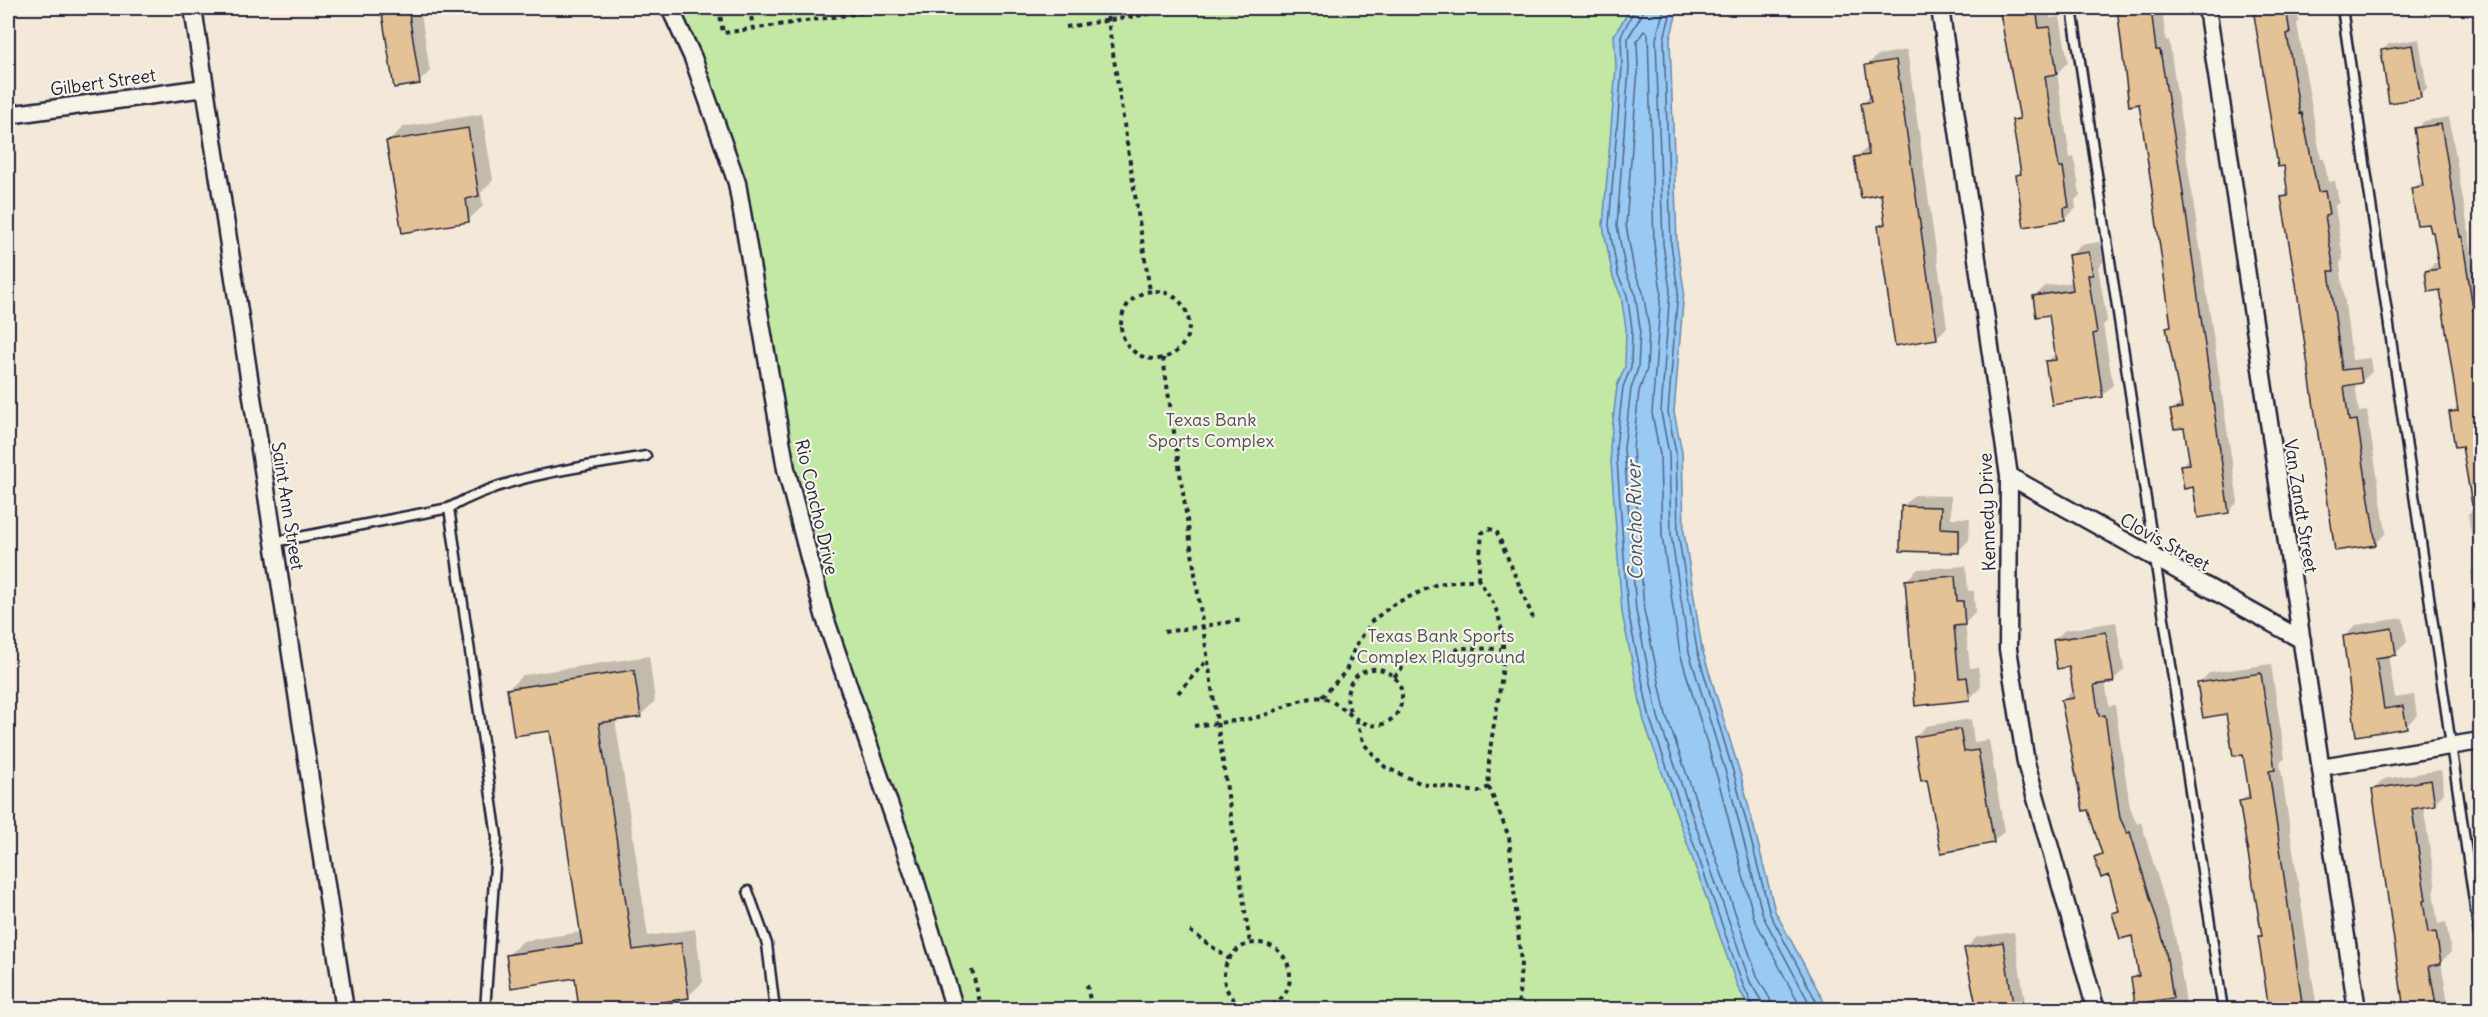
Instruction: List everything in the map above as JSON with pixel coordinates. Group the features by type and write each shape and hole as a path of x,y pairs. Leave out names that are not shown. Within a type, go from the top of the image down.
{"street":[{"name":"Saint Ann Street","path":"193,8 345,1010"},
{"name":"Rio Concho Drive","path":"670,8 693,58 737,183 786,469 824,615 914,876 955,1010"},
{"name":"Kennedy Drive","path":"1940,8 2009,476 2008,649 2026,763 2096,1010"},
{"name":"Van Zandt Street","path":"2207,8 2357,1010"},
{"name":"Gilbert Street","path":"8,116 204,88"},
{"name":"Clovis Street","path":"2009,476 2302,640"},
{"path":"2321,767 2481,741"}],"lane":[{"path":"2072,8 2223,1010"},
{"path":"2342,8 2481,941"},
{"path":"274,542 449,508 471,496 519,479 646,456"},
{"path":"449,508 497,837 484,1010"},
{"path":"747,891 767,944 776,1010"}],"path":[{"path":"719,8 723,33 895,8"},
{"path":"750,8 753,29"},
{"path":"1106,8 1150,291"},
{"path":"1066,27 1149,14"},
{"path":"1150,291 1171,294 1185,308 1189,319 1189,331 1185,342 1177,351 1163,358 1151,359 1130,349 1124,339 1121,326 1128,304 1137,296 1150,291"},
{"path":"1163,358 1250,944"},
{"path":"1518,1010 1521,963 1509,837 1489,787 1487,766 1501,687 1502,649 1500,625 1493,603 1478,579 1482,533 1496,530 1533,618"},
{"path":"1322,697 1346,671 1355,646 1372,621 1394,604 1437,584 1478,579"},
{"path":"1164,632 1243,620"},
{"path":"1394,677 1408,661 1429,664 1442,662 1458,648 1502,649"},
{"path":"1178,693 1208,660"},
{"path":"1194,726 1255,718 1304,700 1322,697 1350,711 1359,721 1374,725 1392,719 1398,712 1402,695 1394,677 1382,670 1372,669 1356,675 1346,692 1350,711"},
{"path":"1346,671 1356,675"},
{"path":"1355,717 1364,744 1385,767 1420,783 1478,792 1489,787"},
{"path":"1190,931 1229,959"},
{"path":"1250,944 1271,946 1287,961 1290,976 1288,987 1274,1004 1257,1009 1236,1001 1227,987 1224,976 1229,959 1240,948 1250,944"},
{"path":"972,970 982,1010"},
{"path":"1087,985 1092,1010"}],"green space":[{"name":"Texas Bank Sports Complex","path":"670,8 1666,8 1631,385 1784,1009 955,1009 824,615 737,183"}],"water":[{"name":"Concho River","path":"1631,8 1678,8 1670,39 1677,244 1684,290 1674,412 1682,452 1684,532 1702,649 1741,776 1775,911 1828,1009 1751,1009 1738,988 1644,721 1622,613 1610,447 1617,386 1625,367 1626,328 1621,296 1613,277 1603,226 1616,67 1614,35"}],"building":[{"path":"381,8 408,8 420,84 394,88"},
{"path":"1999,8 2036,8 2039,28 2050,27 2057,74 2045,76 2059,168 2063,167 2069,207 2064,208 2065,220 2024,227 2016,175 2021,174 2012,120 2020,119"},
{"path":"2117,8 2151,8 2156,50 2160,50 2180,172 2229,513 2198,518 2193,487 2184,489 2180,465 2190,464 2184,428 2174,429 2170,410 2182,408 2166,327 2171,326 2139,104 2129,106"},
{"path":"2253,8 2286,8 2290,33 2287,34 2300,114 2302,113 2318,192 2325,191 2329,214 2325,215 2334,271 2329,271 2342,370 2360,368 2362,383 2344,386 2349,421 2357,420 2376,545 2335,551 2281,197 2288,196 2284,166 2278,167"},
{"path":"2412,45 2421,98 2389,103 2381,50"},
{"path":"1896,60 1937,339 1895,346 1878,226 1885,224 1881,194 1861,198 1854,157 1869,155 1861,103 1871,102 1865,65"},
{"path":"2441,124 2460,237 2462,236 2481,361 2481,504 2472,505 2462,446 2455,447 2449,412 2458,411 2440,290 2428,292 2425,271 2439,269 2433,232 2429,224 2417,225 2411,188 2423,186 2414,128"},
{"path":"468,128 479,196 466,199 469,222 402,233 386,141"},
{"path":"2089,252 2093,275 2088,275 2097,333 2093,334 2103,397 2052,405 2045,361 2056,360 2049,315 2036,317 2033,296 2073,290 2068,255"},
{"path":"1901,506 1941,507 1940,528 1959,529 1959,553 1900,551"},
{"path":"1955,576 1957,601 1963,601 1965,625 1954,626 1959,678 1967,677 1970,700 1915,706 1905,580"},
{"path":"2392,628 2396,655 2376,658 2384,709 2403,706 2407,728 2356,736 2343,636"},
{"path":"2106,632 2114,682 2094,685 2099,716 2105,715 2120,818 2127,833 2130,832 2165,946 2173,998 2135,1004 2131,978 2139,976 2132,936 2120,939 2112,913 2119,911 2109,875 2101,878 2094,857 2102,854 2088,810 2083,811 2061,700 2074,698 2069,667 2057,669 2053,640"},
{"path":"634,670 641,717 599,723 633,950 681,943 689,998 644,1005 644,1010 579,1010 575,978 511,988 506,955 582,944 550,731 514,736 507,689"},
{"path":"2261,673 2275,770 2269,771 2303,1010 2269,1010 2258,936 2262,936 2239,801 2250,799 2243,755 2233,756 2226,714 2203,718 2197,683"},
{"path":"1960,729 1964,752 1978,750 1994,843 1941,853 1927,780 1921,781 1914,737"},
{"path":"2431,780 2435,805 2412,809 2426,900 2423,901 2428,933 2436,932 2441,964 2429,966 2437,1010 2404,1010 2372,789"},
{"path":"2003,942 2014,1010 1977,1010 1964,948"}],"park label":[{"name":"Texas Bank Sports Complex Playground","path":"1441,645"}]}
